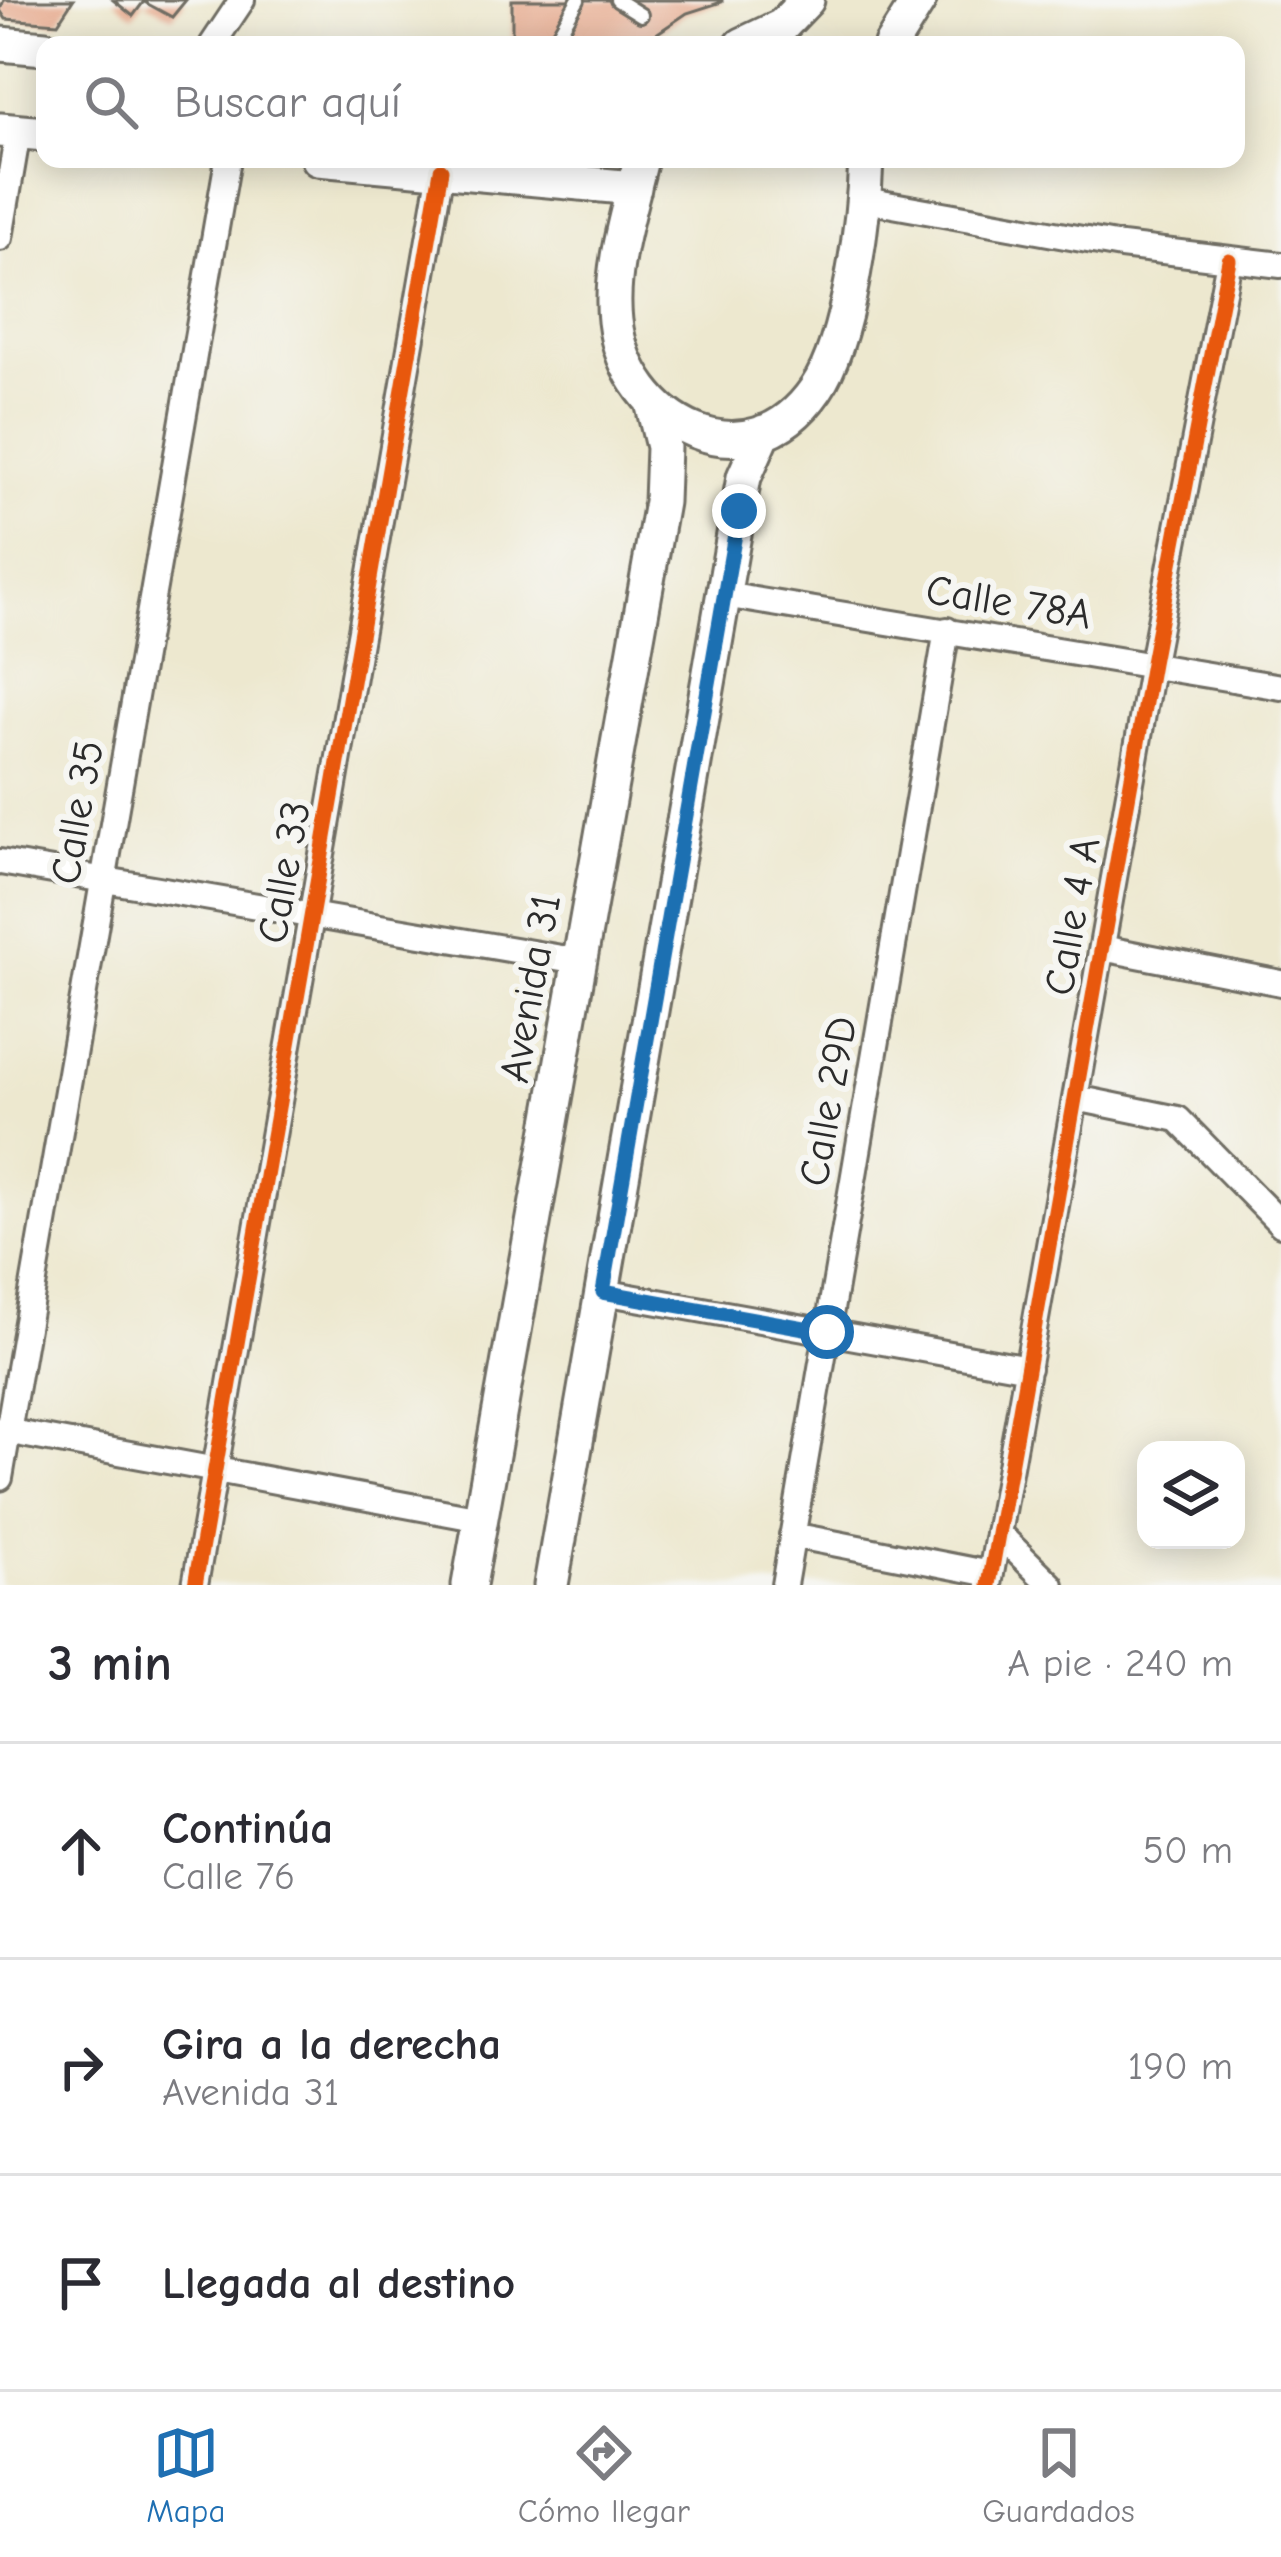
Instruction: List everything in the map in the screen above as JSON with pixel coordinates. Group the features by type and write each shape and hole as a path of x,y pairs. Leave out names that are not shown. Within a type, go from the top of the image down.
{"main road":[{"path":"761,36 782,26 807,0"},
{"path":"897,36 920,0"},
{"path":"0,44 36,47"},
{"path":"419,168 638,173 618,268 615,318 625,363 653,406 673,422 724,438 764,432 803,407 820,385 838,339 865,200 866,168"},
{"name":"Avenida 31","path":"469,1585 661,502 662,447 653,406"},
{"path":"551,1585 744,476 764,432"}],"street":[{"path":"218,36 242,0"},
{"path":"0,238 21,132"},
{"name":"Calle 35","path":"0,1478 4,1431 226,168"},
{"name":"Calle 33","path":"195,1585 441,170"},
{"path":"865,200 1011,229 1281,265"},
{"name":"Calle 4 A","path":"990,1579 1152,663 1229,260"},
{"name":"Calle 78A","path":"724,595 1281,688"},
{"name":"Calle 29D","path":"784,1585 947,630"},
{"path":"0,862 579,962"},
{"path":"1102,948 1281,983"},
{"path":"1076,1098 1178,1119 1281,1224"},
{"path":"603,1292 1028,1368"},
{"path":"4,1431 481,1519"},
{"path":"998,1533 1051,1585"},
{"path":"792,1535 990,1579"}],"lane":[{"path":"557,36 578,0"},
{"path":"617,0 641,15"}],"building":[{"path":"4,0 73,0 58,23 6,19 0,10"},
{"path":"113,0 145,0 133,16"},
{"path":"186,0 172,17 146,3"},
{"path":"512,0 722,0 687,13 653,36 512,36"}],"cycle path":[{"path":"195,1585 441,170"},
{"path":"989,1585 1152,663 1229,260"}],"route":[{"path":"739,511 603,1292 827,1332"}]}
